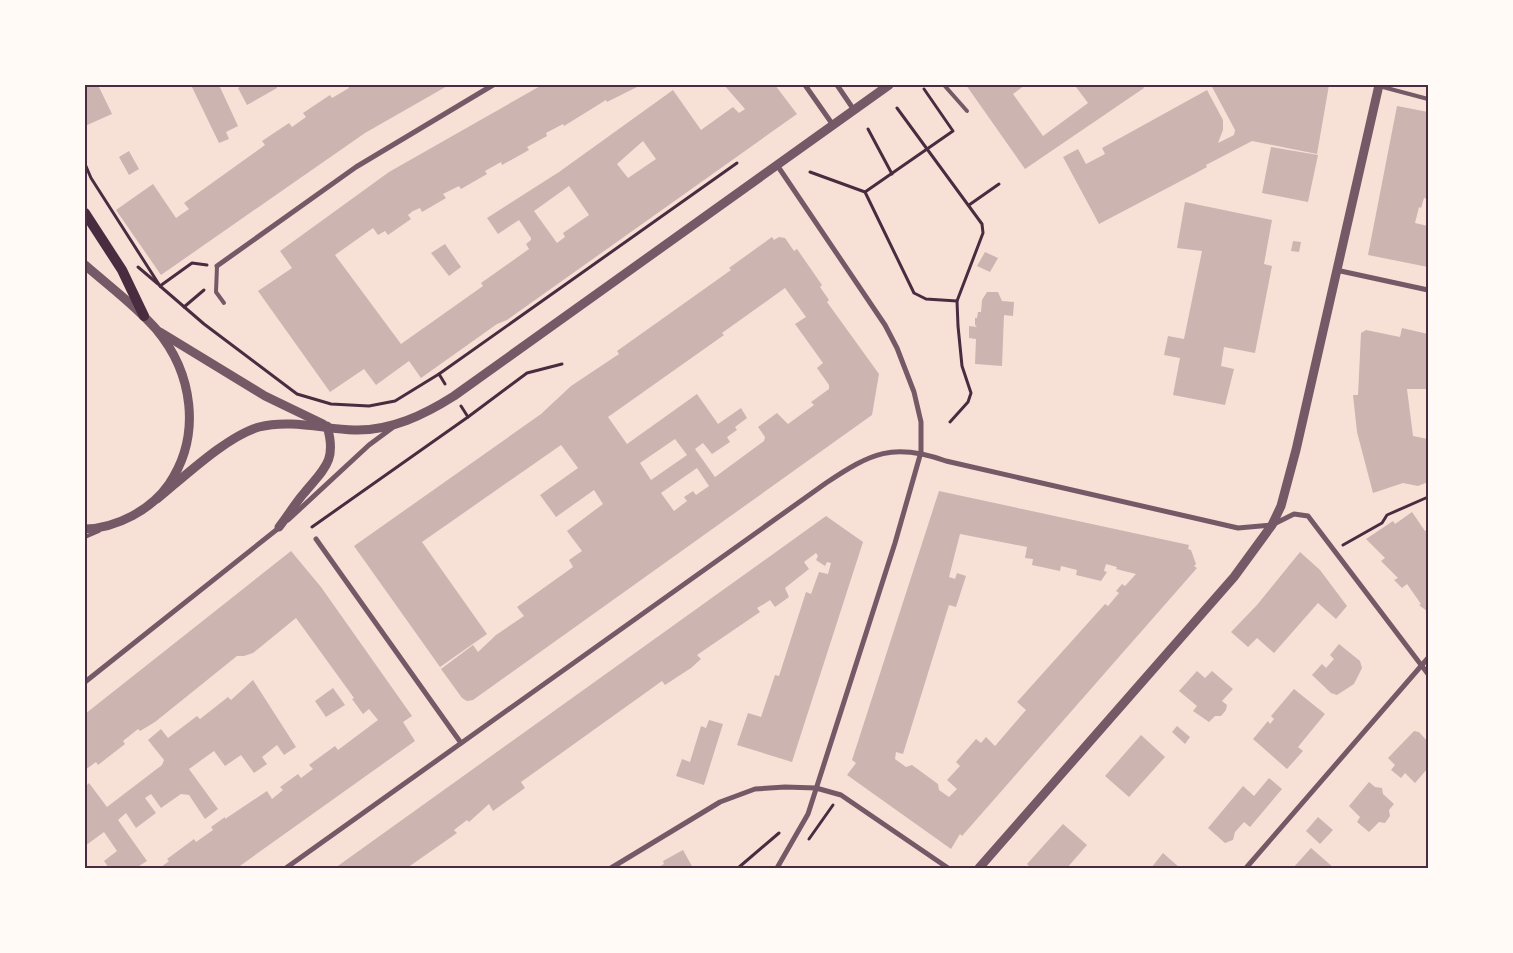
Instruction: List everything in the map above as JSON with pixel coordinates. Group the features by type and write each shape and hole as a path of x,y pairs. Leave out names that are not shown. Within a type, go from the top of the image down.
{"main road":[{"path":"85,213 122,270 144,316"}],"street":[{"path":"216,266 356,167 485,87 493,85"},
{"path":"805,85 833,125"},
{"path":"837,85 854,110"},
{"path":"85,529 114,524 134,515 228,443 248,431 274,425 327,426 354,430 398,424 428,412 454,396 889,85"},
{"path":"979,868 1234,577 1272,525 1287,488 1379,85"},
{"path":"776,165 885,325 898,348 914,392 921,422 921,452 895,543 808,814 777,868"},
{"path":"85,265 144,316 157,330 182,376 191,417 188,445 181,464 157,499"},
{"path":"1336,270 1428,290"},
{"path":"157,330 265,396 327,426"},
{"path":"85,682 279,528 369,445 398,424"},
{"path":"279,528 305,492 325,469 331,446 327,426"},
{"path":"286,868 854,464 865,458 891,452 921,452 946,461 1238,528 1272,525 1294,514 1304,515 1312,520 1428,674"},
{"path":"316,539 461,743"},
{"path":"1246,868 1428,658"},
{"path":"612,868 702,812 738,795 770,787 816,788 841,795 948,868"}],"lane":[{"path":"944,85 967,111"},
{"path":"1379,85 1428,98"},
{"path":"216,266 216,292 224,303"},
{"path":"85,537 114,524"}],"path":[{"path":"865,192 954,131 924,89"},
{"path":"897,108 969,205 982,224 984,233 957,301 962,366 971,394 968,402 950,422"},
{"path":"868,129 892,174"},
{"path":"85,164 91,178 160,286"},
{"path":"140,269 184,307 297,394 331,404 369,406 395,401 439,374 738,164"},
{"path":"810,172 819,173 865,192 914,293 926,299 957,301"},
{"path":"969,205 999,184"},
{"path":"160,286 192,263 216,266"},
{"path":"184,307 216,280"},
{"path":"309,529 527,373 562,364"},
{"path":"439,374 445,384"},
{"path":"460,405 468,417"},
{"path":"1334,550 1382,523 1387,515 1428,498"},
{"path":"806,844 841,795"},
{"path":"738,868 779,833"}],"building":[{"path":"85,85 98,85 112,114 85,126"},
{"path":"191,85 219,85 238,126 226,132 229,139 219,143"},
{"path":"244,85 276,85 277,88 247,105 238,88"},
{"path":"347,85 449,85 365,133 161,275 116,210 153,184 176,218 189,209 184,203 265,145 262,141 289,123 292,127 306,117 303,113 330,95 332,98 349,88"},
{"path":"542,85 641,85 607,102 606,100 564,126 563,124 546,133 547,136 527,147 529,150 502,165 501,162 485,171 487,174 461,189 459,186 443,194 446,198 422,212 420,208 413,211 408,215 411,219 388,235 385,231 378,235 373,228 335,255 401,344 483,286 481,283 529,249 526,244 531,238 519,220 498,234 487,218 559,172 673,90 701,130 733,107 739,113 745,109 724,85 775,85 797,114 507,320 497,324 421,378 409,361 376,385 364,369 330,392 258,291 292,268 280,251 389,172","holes":["643,141 656,159 628,178 617,164","569,186 589,215 563,233 565,237 557,243 534,211"]},
{"path":"966,85 1025,85 1013,94 1043,136 1088,103 1076,87 1079,85 1142,85 1144,88 1025,169"},
{"path":"1211,85 1329,85 1317,154 1252,141 1099,224 1063,157 1078,149 1086,164 1105,154 1102,148 1207,90 1223,120 1223,130 1218,143 1234,135 1235,130"},
{"path":"1397,106 1428,112 1428,199 1424,198 1421,208 1419,207 1415,223 1428,226 1428,267 1368,255"},
{"path":"1271,147 1318,155 1308,202 1262,193"},
{"path":"129,151 139,169 129,175 119,157"},
{"path":"1185,202 1272,220 1264,264 1272,266 1255,353 1224,347 1221,366 1234,369 1225,405 1173,395 1180,358 1164,355 1168,336 1184,339 1202,251 1177,248"},
{"path":"772,237 774,240 779,237 785,238 794,251 797,249 822,285 820,287 829,300 827,302 879,374 872,415 473,700 467,701 462,698 441,669 473,645 478,652 496,635 524,616 517,607 573,567 569,560 582,551 567,531 603,504 594,490 556,517 540,495 578,468 561,445 422,542 487,634 440,667 354,546 541,414 571,386 619,354 617,351 731,270 729,268","holes":["785,288 806,317 795,324 823,363 817,368 829,385 829,389 811,402 814,405 788,424 777,413 758,427 765,437 764,441 715,477 695,449 703,443 712,454 730,442 727,437 737,430 735,427 747,418 741,408 718,424 697,394 627,444 608,417 724,335 722,333","675,439 687,455 651,480 640,463","697,468 709,486 696,495 693,491 684,497 687,501 674,511 661,493"]},
{"path":"1293,241 1301,242 1299,252 1291,251"},
{"path":"445,244 461,267 449,276 431,253"},
{"path":"985,252 998,258 990,272 977,266"},
{"path":"987,292 998,292 1002,301 1014,302 1013,316 1004,315 1002,366 975,364 976,339 969,338 969,326 977,327 975,325 975,318 977,318 978,312 981,312 982,300"},
{"path":"1402,328 1428,334 1428,389 1407,389 1413,436 1428,439 1428,482 1418,486 1403,483 1373,493 1357,432 1353,395 1358,395 1361,333 1366,330 1400,337"},
{"path":"939,491 1189,545 1188,549 1191,550 1196,564 1194,566 1197,568 962,836 960,834 951,849 847,775 856,763 852,760","holes":["960,534 1027,547 1025,558 1033,559 1032,565 1060,571 1061,566 1077,570 1076,575 1101,581 1107,572 1104,571 1106,564 1117,567 1116,569 1136,574 1125,586 1122,584 1116,591 1119,593 1108,606 1105,604 1017,702 1026,710 995,746 986,737 981,743 976,739 956,762 960,766 947,780 957,789 949,797 939,790 938,784 912,765 906,767 895,759 896,752 903,754 949,605 956,607 966,576 957,573 955,579 949,577"]},
{"path":"1412,512 1425,531 1428,529 1428,612 1419,605 1421,604 1407,584 1402,588 1394,580 1398,578 1381,561 1385,558 1366,539 1393,521 1395,524"},
{"path":"826,516 863,542 792,762 737,745 748,713 761,717 775,675 779,676 806,592 811,594 819,572 828,574 831,563 827,562 825,566 816,560 818,556 816,553 804,562 809,569 785,588 789,597 775,607 770,600 757,608 760,612 697,655 701,659 691,668 665,685 662,681 521,782 525,788 493,811 489,804 469,822 467,820 454,830 457,833 407,868 335,868"},
{"path":"291,551 321,587 412,716 403,722 415,741 237,868 160,868 169,861 167,859 194,839 196,842 213,830 211,827 267,791 272,799 283,790 280,787 298,774 301,778 313,769 309,765 335,746 338,750 378,720 369,709 363,714 352,699 354,698 296,618 253,653 237,656 155,722 140,731 138,729 123,741 125,744 98,765 96,762 85,770 85,714"},
{"path":"1300,552 1320,570 1347,606 1336,619 1318,603 1274,653 1257,638 1248,647 1231,632 1257,605"},
{"path":"1339,644 1360,661 1362,668 1354,684 1337,695 1331,693 1312,675 1322,664 1326,668 1334,659 1330,655"},
{"path":"1197,671 1205,678 1212,671 1233,689 1222,701 1227,705 1226,710 1221,716 1215,716 1209,722 1193,711 1197,706 1179,691"},
{"path":"253,680 296,747 284,755 277,745 262,757 267,764 254,773 241,755 225,766 214,751 189,769 218,809 205,819 189,795 181,794 161,808 151,794 145,798 156,813 136,828 126,813 118,820 147,861 136,868 109,868 104,861 117,851 104,832 85,846 85,787 89,783 107,807 162,765 164,760 148,740 161,729 168,738 197,716 200,719 228,697 231,700"},
{"path":"333,688 345,705 326,717 315,701"},
{"path":"1294,689 1325,714 1298,747 1303,751 1287,769 1253,739 1268,721 1270,724 1274,719 1271,716"},
{"path":"709,720 723,724 704,785 676,776 682,759 690,762 701,726 706,728"},
{"path":"1177,726 1190,737 1185,744 1172,732"},
{"path":"1414,731 1419,732 1428,742 1428,768 1415,783 1405,773 1401,778 1391,770 1395,765 1388,758"},
{"path":"1141,735 1165,757 1129,797 1105,776"},
{"path":"1269,778 1282,789 1250,827 1244,822 1235,832 1233,840 1225,843 1208,828 1243,786 1254,796"},
{"path":"1369,782 1375,787 1382,788 1383,794 1394,804 1389,810 1390,816 1385,823 1379,822 1369,832 1357,822 1360,817 1349,806"},
{"path":"1318,817 1333,830 1320,844 1306,831"},
{"path":"1063,824 1087,845 1067,868 1031,868 1027,864"},
{"path":"1311,848 1334,868 1293,868"},
{"path":"683,850 693,868 657,868 664,864 663,861"},
{"path":"1163,853 1180,868 1151,868"}]}
